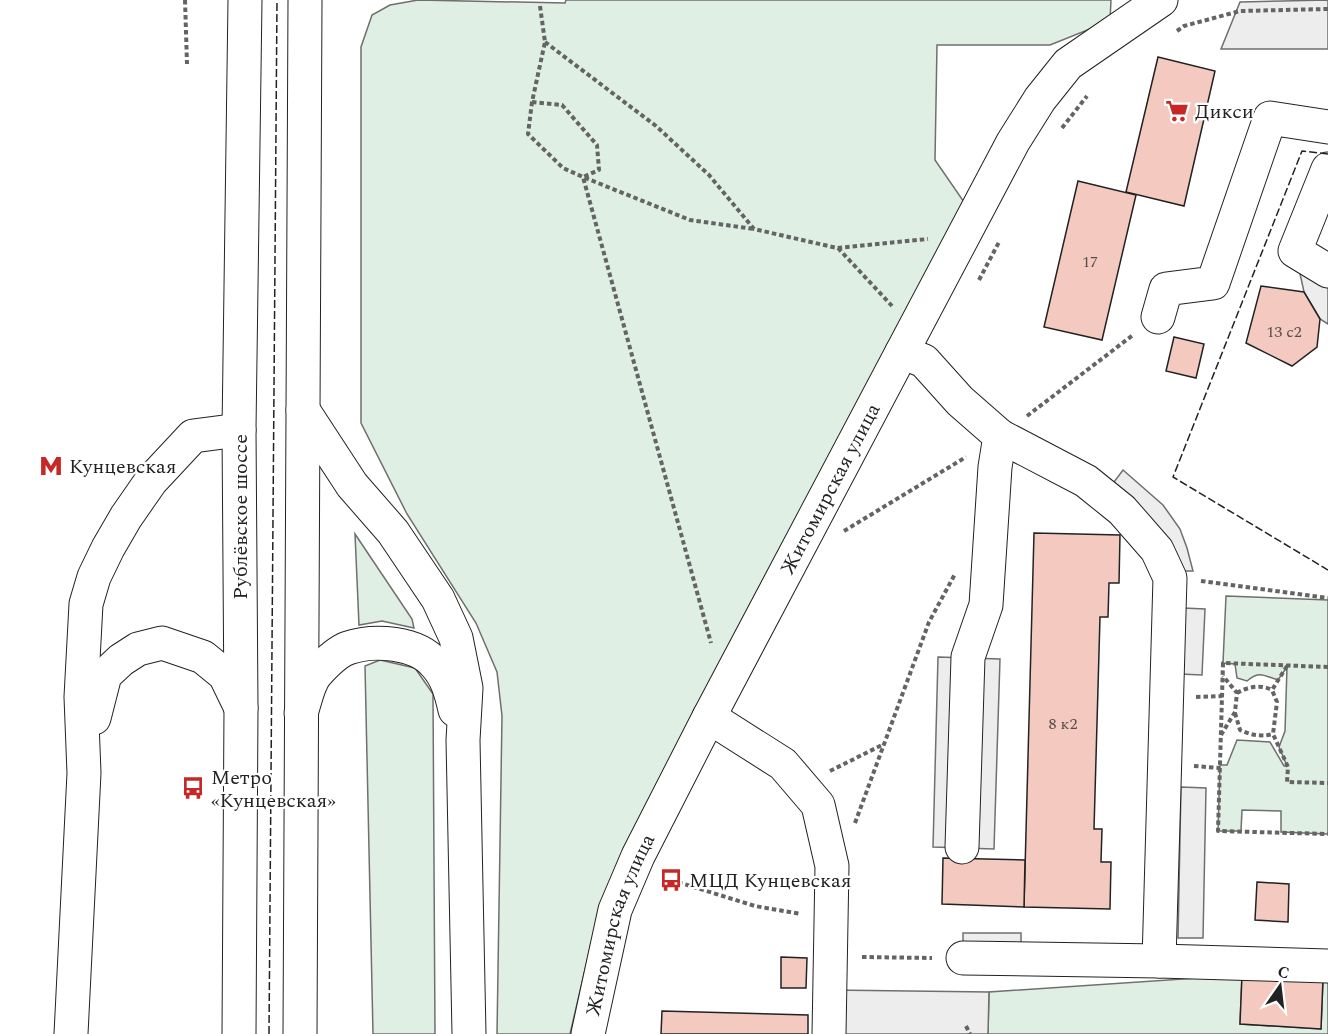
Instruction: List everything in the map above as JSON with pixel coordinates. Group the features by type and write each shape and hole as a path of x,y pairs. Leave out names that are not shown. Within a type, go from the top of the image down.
{"street":[{"name":"Рублёвское шоссе","path":"239,1034 241,708 239,430 245,0"},
{"name":"Житомирская улица","path":"588,1034 615,910 638,856 1013,142 1040,99 1068,64 1161,0"},
{"path":"300,1034 300,716 308,4"},
{"path":"1158,317 1166,289 1213,283 1270,118 1328,127"},
{"path":"1328,170 1295,251 1328,271"},
{"path":"908,341 960,401 1000,436 1086,481 1122,510 1157,550 1170,578 1159,961"},
{"path":"303,410 352,485 393,532 438,599 456,638 466,688 463,741 469,1034"},
{"path":"71,1034 84,773 81,697 86,604 94,577 126,517 152,481 193,436 239,430"},
{"path":"962,847 968,657 986,605 995,467 1000,436"},
{"path":"300,716 314,676 335,657 348,648 387,642 410,648 434,662 448,682 463,741"},
{"path":"84,773 96,704 105,675 121,660 138,649 162,643 203,657 225,675 241,708"},
{"path":"709,717 783,764 818,805 832,866 829,1034"},
{"path":"963,958 1328,966"}],"path":[{"path":"185,0 187,64"},
{"path":"540,6 544,42 528,134 563,168 690,220 754,229 837,248 929,239 986,270 1000,240"},
{"path":"1175,32 1184,26 1240,11 1328,9"},
{"path":"544,42 656,126 709,175 754,229"},
{"path":"1061,130 1089,92"},
{"path":"532,102 562,105 597,145 599,170 583,177"},
{"path":"583,177 711,644"},
{"path":"837,248 908,341"},
{"path":"828,848 857,820 929,622 965,554 990,529"},
{"path":"1170,578 1328,598"},
{"path":"1328,667 1223,663 1218,831 1328,834"},
{"path":"1272,690 1287,665"},
{"path":"1223,676 1237,693 1235,712 1240,730 1251,735 1273,734"},
{"path":"1237,693 1245,688 1265,686 1272,690 1277,702 1273,734 1288,767 1287,782 1328,783"},
{"path":"1221,735 1235,712"},
{"path":"798,782 837,769 885,744"},
{"path":"671,880 755,906 807,916"},
{"path":"831,956 963,958"},
{"path":"966,1026 969,1034"}],"green space":[{"path":"418,0 565,3 566,0 1111,0 1110,21 1050,45 937,45 935,160 964,202 624,850 591,944 570,1034 497,1034 502,716 497,672 476,623 407,514 361,423 361,47 372,15 390,5"},
{"path":"355,534 412,619 414,628 382,621 359,625"},
{"path":"1226,596 1328,600 1328,834 1281,832 1281,811 1242,810 1241,831 1218,831 1220,765 1227,765 1237,740 1270,742 1284,766 1287,766 1279,747 1285,731 1287,667 1278,680 1259,675 1247,681 1237,678 1235,664 1223,663"},
{"path":"380,660 415,668 433,694 435,1034 373,1034 365,666"},
{"path":"1242,975 1240,1024 1321,1029 1323,979 1328,980 1328,1034 988,1034 989,992"}],"shaded area":[{"path":"1328,0 1328,49 1221,49 1240,2"},
{"path":"1295,251 1328,271 1328,324 1320,319 1304,292"},
{"path":"1123,470 1163,505 1180,529 1193,571 1173,571 1111,486"},
{"path":"1183,608 1205,609 1202,675 1180,674"},
{"path":"938,657 1000,659 994,849 933,847"},
{"path":"1181,787 1206,788 1203,938 1178,938"},
{"path":"963,933 1021,933 1021,949 963,949"},
{"path":"830,990 989,992 988,1034 829,1034"}],"building":[{"path":"1158,57 1215,71 1184,206 1126,192"},
{"path":"1078,181 1136,195 1102,340 1044,327"},
{"path":"1261,286 1304,292 1320,319 1317,347 1292,366 1246,343"},
{"path":"1174,337 1204,344 1196,378 1166,371"},
{"path":"1034,533 1120,535 1119,583 1109,583 1108,617 1100,617 1094,829 1102,829 1101,862 1111,862 1110,909 1024,907"},
{"path":"943,858 1025,860 1024,907 942,904"},
{"path":"1257,882 1289,884 1288,922 1255,920"},
{"path":"781,957 807,958 806,988 781,988"},
{"path":"1242,975 1323,979 1321,1029 1240,1024"},
{"path":"662,1011 808,1015 808,1034 661,1034"}],"fence":[{"path":"269,1034 277,0"},
{"path":"1328,154 1302,151 1173,477 1328,570"}],"place":[{"name":"Дикси","path":"1177,111"},
{"name":"Кунцевская","path":"51,466"},
{"name":"Метро «Кунцевская»","path":"193,788"},
{"name":"МЦД Кунцевская","path":"671,880"}]}
